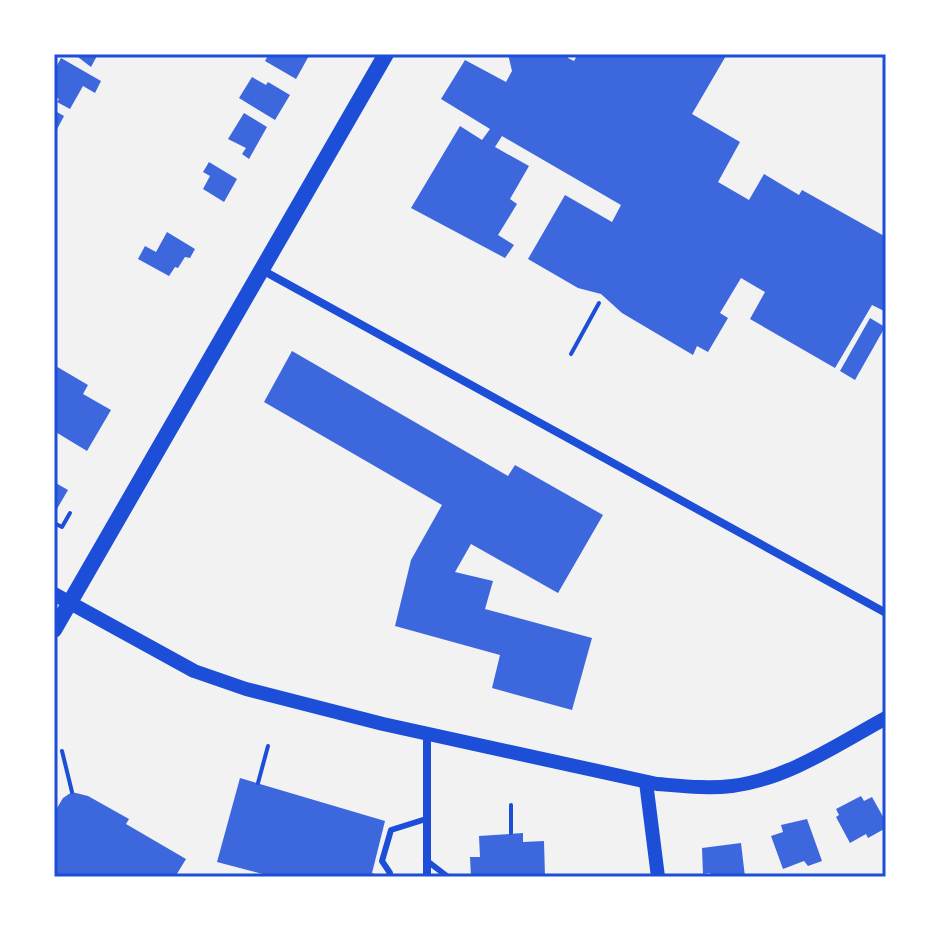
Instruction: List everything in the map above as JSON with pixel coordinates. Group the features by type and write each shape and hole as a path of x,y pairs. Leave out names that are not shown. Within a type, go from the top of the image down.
{"main road":[{"path":"54,630 386,54"}],"street":[{"path":"262,270 886,613"},
{"path":"54,594 155,651 223,682 307,706 646,782 701,788 735,786 775,775 886,718"},
{"path":"427,734 427,877"},
{"path":"646,782 658,877"}],"lane":[{"path":"389,877 390,873 382,861 391,830 426,819"},
{"path":"426,860 448,877"}],"path":[{"path":"571,354 599,303"},
{"path":"54,523 62,527 70,513"},
{"path":"258,783 268,746"},
{"path":"62,751 72,792"},
{"path":"511,805 511,833"}],"building":[{"path":"74,54 98,54 91,67"},
{"path":"269,54 310,54 296,79 265,61"},
{"path":"508,54 567,54 574,61 578,54 727,54 692,114 740,142 718,182 749,200 764,174 799,195 802,190 886,237 886,312 872,305 835,368 750,319 765,292 741,278 720,313 728,318 708,352 697,346 693,355 622,313 601,294 578,288 528,259 565,195 612,222 621,205 502,136 495,147 529,166 510,199 517,204 498,235 514,245 505,258 411,208 460,126 482,140 490,129 441,99 465,60 506,82 512,71"},
{"path":"61,58 101,81 95,93 83,86 70,109 57,102 59,99 54,96 54,71"},
{"path":"252,77 290,95 275,120 239,98"},
{"path":"54,113 64,116 54,135"},
{"path":"244,113 267,127 249,159 242,154 246,148 228,139"},
{"path":"209,162 237,179 224,202 203,189 210,176 203,172"},
{"path":"167,232 195,249 190,258 185,257 169,276 138,259 145,246 156,252"},
{"path":"870,318 885,327 855,380 840,371"},
{"path":"292,351 508,476 515,465 603,515 558,593 471,544 455,572 493,581 485,609 592,638 572,710 492,688 500,655 395,626 411,560 442,505 264,402"},
{"path":"54,365 88,385 83,394 111,410 87,451 54,431"},
{"path":"54,482 68,490 54,514"},
{"path":"240,778 385,821 372,873 382,877 274,877 217,862"},
{"path":"72,792 88,796 129,819 126,824 186,859 175,877 54,877 54,813 63,798"},
{"path":"861,796 864,801 872,797 886,822 886,828 850,843 836,817 839,815 836,809"},
{"path":"807,819 822,861 808,866 804,861 783,869 771,836 783,832 781,825"},
{"path":"523,833 523,842 544,841 545,877 471,877 470,857 480,857 479,836"},
{"path":"741,843 745,877 710,877 710,873 703,874 702,848"}]}
